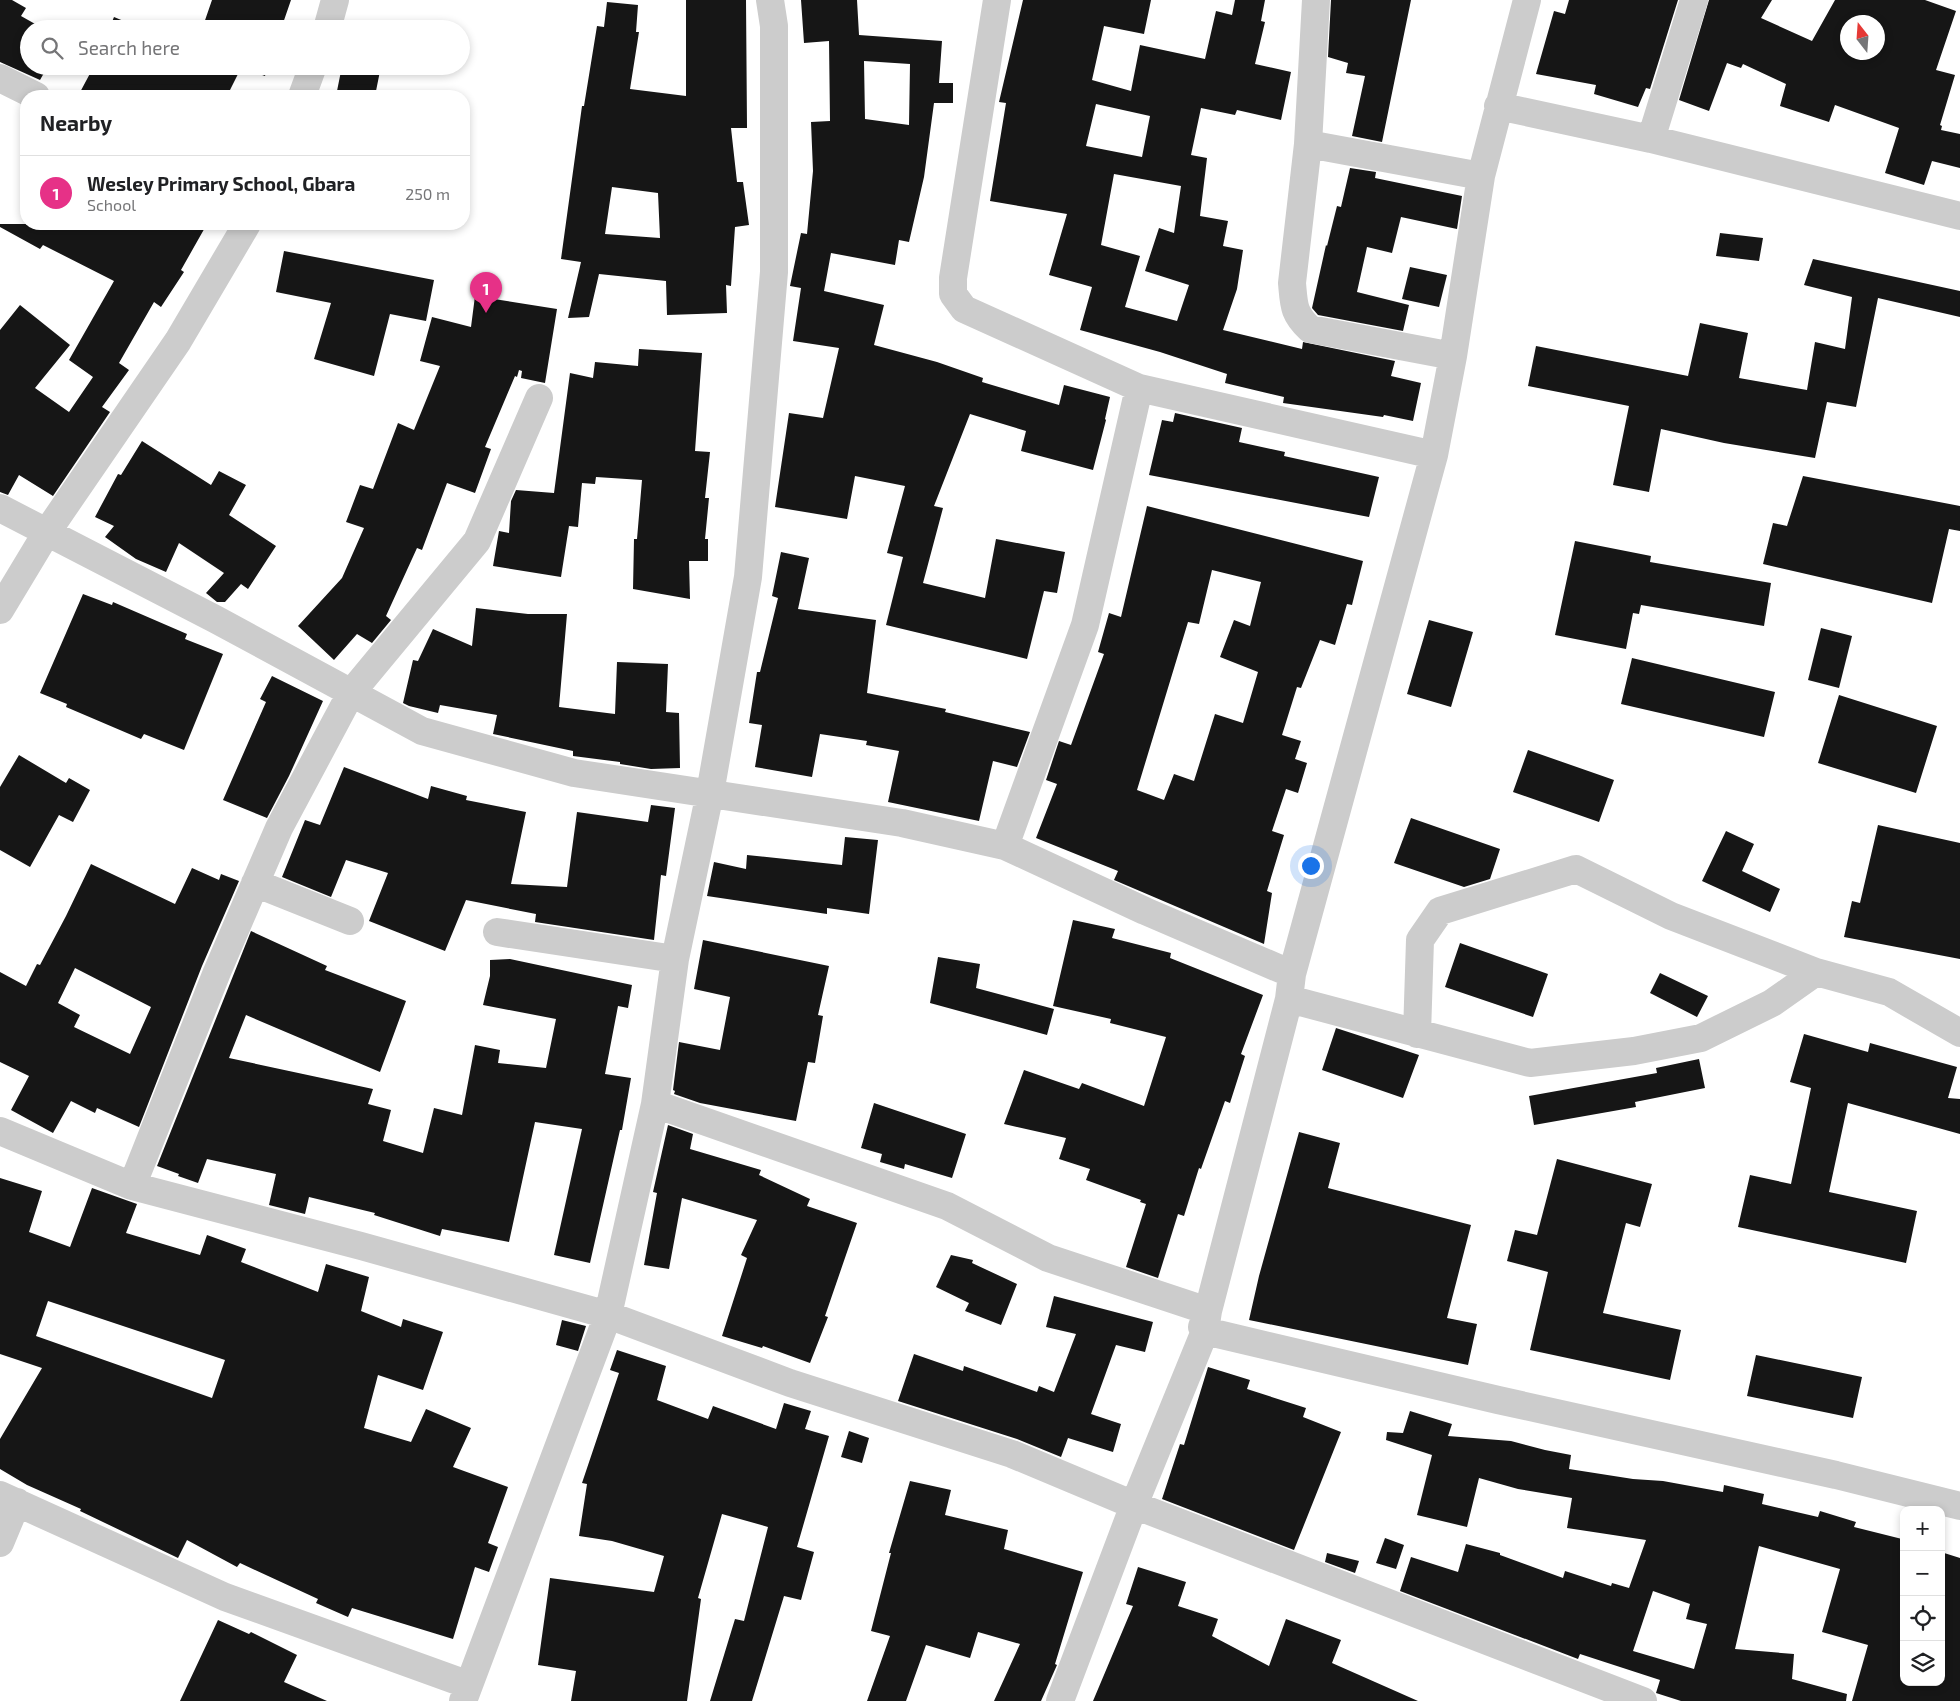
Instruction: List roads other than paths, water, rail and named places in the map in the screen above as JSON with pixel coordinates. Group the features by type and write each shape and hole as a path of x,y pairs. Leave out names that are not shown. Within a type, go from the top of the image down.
{"street":[{"path":"329,20 335,0"},
{"path":"0,1543 8,1498 225,1597 466,1693 608,1315 655,1104 675,959 710,793 748,577 774,272 774,26 770,0"},
{"path":"997,0 953,278 953,294 964,309 1139,388 1434,455"},
{"path":"1316,0 1308,144 1292,283 1298,318 1310,329 1453,356"},
{"path":"1060,1701 1206,1321 1290,987 1434,455 1453,356 1481,176 1527,0"},
{"path":"1651,140 1694,0"},
{"path":"304,90 310,75"},
{"path":"0,78 24,90"},
{"path":"1498,106 1651,140 1960,216"},
{"path":"1308,144 1481,176"},
{"path":"0,610 47,532 178,341 243,230"},
{"path":"1005,846 1085,625 1139,388"},
{"path":"132,1186 217,972 279,828 351,693 477,541 539,398"},
{"path":"0,508 216,619 422,731 574,773 902,823 1005,846 1145,911 1290,987 1418,1034 1530,1063 1634,1051 1702,1038 1772,1002 1816,972"},
{"path":"1418,1034 1420,940 1440,911 1576,869 1671,916 1816,972 1889,992 1960,1033"},
{"path":"255,882 350,920"},
{"path":"497,932 675,959"},
{"path":"655,1104 947,1206 1048,1258 1206,1321 1498,1400 1836,1475 1960,1506"},
{"path":"0,1131 132,1186 361,1246 608,1315 790,1383 1012,1454 1134,1506 1643,1701"}],"place":[{"name":"Wesley Primary School, Gbara","path":"486,313"}]}
